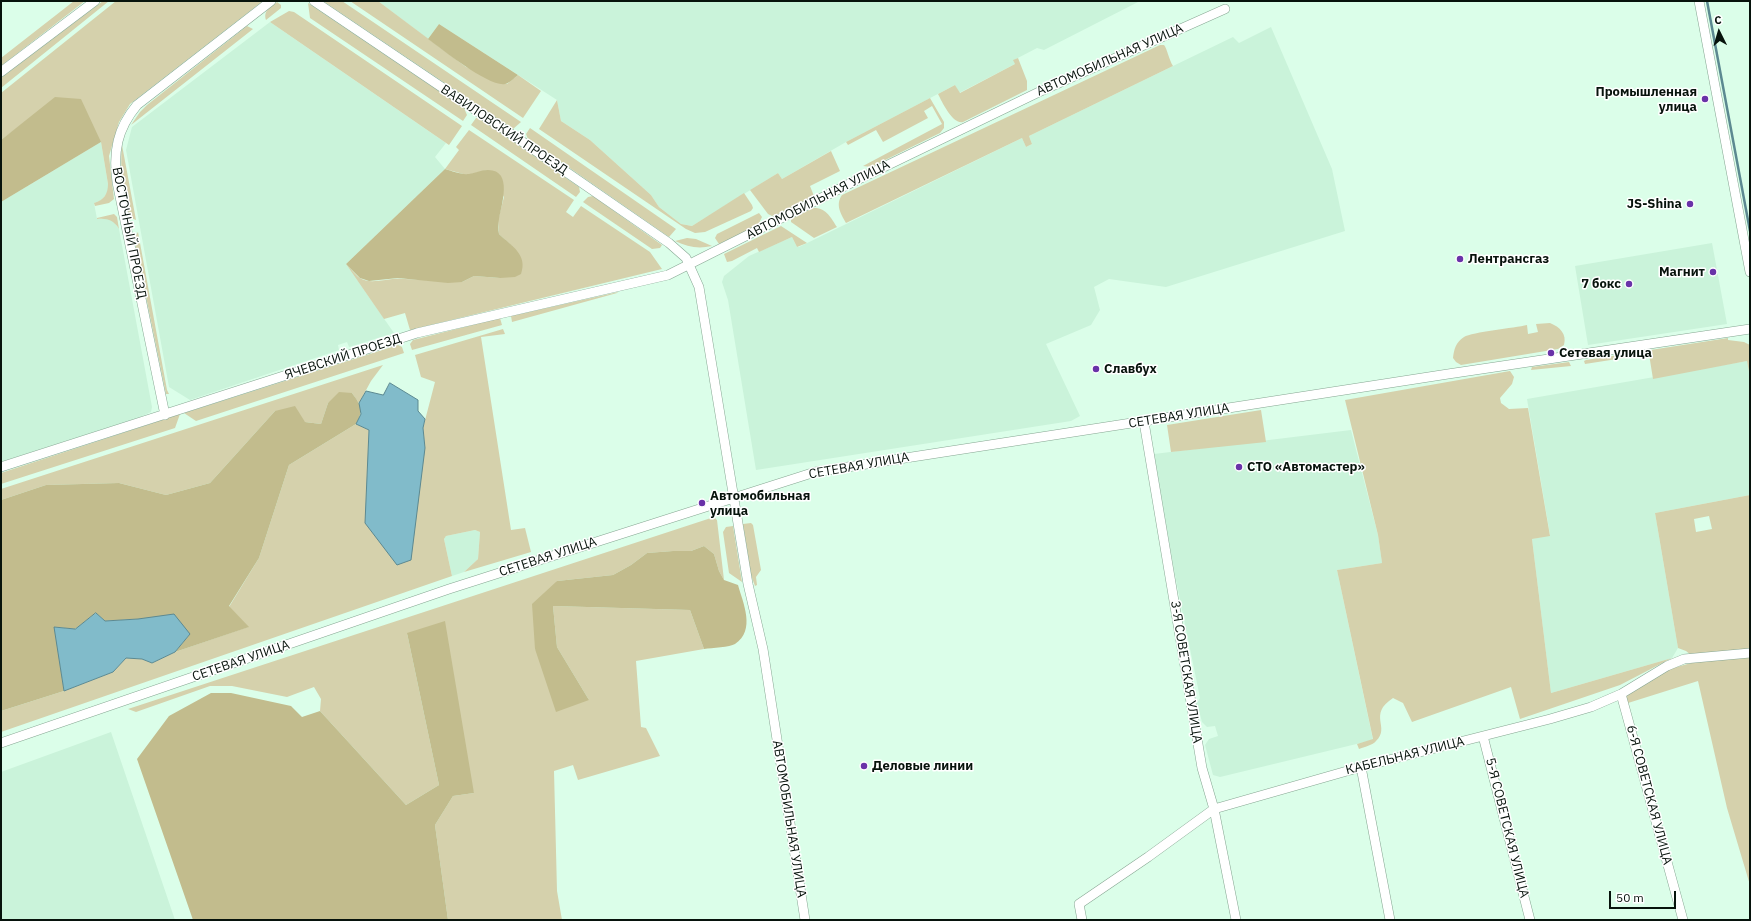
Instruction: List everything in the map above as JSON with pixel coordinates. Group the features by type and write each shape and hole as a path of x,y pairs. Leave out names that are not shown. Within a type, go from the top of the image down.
{"street":[{"path":"1,72 94,1"},
{"name":"ВОСТОЧНЫЙ ПРОЕЗД","path":"165,414 117,182 115,165 117,145 125,118 137,105 271,1"},
{"name":"ВАВИЛОВСКИЙ ПРОЕЗД","path":"314,1 669,243 686,258 689,265"},
{"path":"1699,1 1750,272"},
{"name":"АВТОМОБИЛЬНАЯ УЛИЦА","path":"805,920 763,650 748,584 698,287 689,265 859,179 1039,92 1225,9"},
{"name":"ЯЧЕВСКИЙ ПРОЕЗД","path":"1,467 418,333 668,275 689,265"},
{"name":"СЕТЕВАЯ УЛИЦА","path":"1,743 449,589 815,472 1750,329"},
{"name":"3-Я СОВЕТСКАЯ УЛИЦА","path":"1144,422 1202,768 1214,809 1236,920"},
{"name":"КАБЕЛЬНАЯ УЛИЦА","path":"1082,920 1079,904 1214,809 1361,767 1591,707 1621,694 1667,666 1684,660 1750,653"},
{"name":"6-Я СОВЕТСКАЯ УЛИЦА","path":"1621,694 1684,920"},
{"name":"5-Я СОВЕТСКАЯ УЛИЦА","path":"1483,736 1530,920"},
{"path":"1361,767 1390,920"}],"shaded area":[{"path":"74,1 85,1 1,66 1,58"},
{"path":"103,1 109,1 1,88 1,78"},
{"path":"116,1 263,1 130,104 119,122 109,156 114,199 109,203 95,206 94,203 103,198 108,188 101,142 25,122 1,140 1,93"},
{"path":"323,1 342,1 521,122 513,129"},
{"path":"350,1 378,1 466,67 507,84 518,75 541,91 523,118"},
{"path":"378,1 1140,1 1044,50 1037,48 1014,60 1015,64 959,93 955,85 846,142 782,179 778,173 692,226 681,224 659,207 651,195 590,140 561,121 557,100 439,24 428,39"},
{"path":"277,2 281,5 281,8 266,20 265,17 267,11"},
{"path":"308,3 464,108 467,115 463,121 310,18"},
{"path":"289,11 294,12 462,126 449,145 270,22"},
{"path":"270,22 446,143 435,157 445,169 346,264 394,333 349,347 347,342 338,345 339,350 190,400 169,387 126,150 132,127"},
{"path":"439,24 518,75 510,82 505,84 498,83 488,80 466,67 428,39"},
{"path":"247,26 253,29 131,125 147,105"},
{"path":"1271,27 1332,169 1345,231 1166,287 1109,279 1094,287 1100,310 1091,325 1046,344 1080,416 1071,421 756,470 728,300 722,282 724,276 749,256 792,237 797,247 799,247 1022,138 1026,147 1032,144 1029,136 1233,37 1239,43"},
{"path":"1160,45 1164,45 1173,66 1029,136 1032,144 1026,147 1022,138 846,223 844,220 839,206 842,195"},
{"path":"1018,58 1027,81 1027,90 963,122 959,122 952,117 938,94 955,85 960,93 1015,64 1013,60"},
{"path":"55,97 81,99 101,142 1,202 1,140"},
{"path":"930,98 944,122 944,128 940,133 871,167 863,166 942,124 932,106 924,111 928,118 883,142 876,130 848,145 846,142"},
{"path":"557,100 561,121 590,140 651,195 659,207 681,224 692,226 744,193 753,208 751,211 705,232 695,233 686,229 539,129"},
{"path":"476,118 479,118 579,187 580,192 576,197 471,125"},
{"path":"530,128 676,229 669,237 528,139 526,134"},
{"path":"469,130 574,200 566,212 573,217 581,206 650,252 662,269 410,330 405,313 384,319 346,264 358,277 370,281 400,278 462,282 474,276 500,278 512,246 499,234 498,220 504,197 488,170 467,175 445,169 459,150 456,147"},
{"path":"101,142 108,191 100,201 94,203 97,219 109,219 115,223 119,229 152,407 151,412 138,418 1,462 1,202"},
{"path":"122,145 136,220 129,217 122,172"},
{"path":"831,151 840,171 810,186 814,196 778,214 772,216 768,214 750,190 778,173 782,179"},
{"path":"445,169 466,174 487,170 495,171 501,175 504,189 498,223 499,234 518,251 521,256 523,267 521,274 515,277 500,278 474,276 462,282 448,283 398,278 369,281 360,278 346,264"},
{"path":"593,196 662,245 660,248 652,249 583,202 588,197"},
{"path":"813,208 818,208 825,211 837,227 814,238 791,222 791,219"},
{"path":"759,213 762,217 758,225 719,244 715,238 717,234"},
{"path":"114,214 117,217 119,229 110,220 97,219 97,218"},
{"path":"781,226 807,243 797,247 792,237 759,252 757,248 732,261 727,262 724,254"},
{"path":"138,232 167,390 169,394 166,394 134,238"},
{"path":"687,238 696,239 712,246 693,247 675,241"},
{"path":"1712,243 1727,324 1588,345 1575,266"},
{"path":"618,292 617,293 512,322 511,316"},
{"path":"500,318 502,325 412,350 410,344 413,340"},
{"path":"1550,323 1560,329 1564,334 1564,345 1558,349 1461,365 1453,358 1457,343 1469,335 1527,325 1528,334 1538,332 1536,324"},
{"path":"503,329 505,334 481,337 511,530 525,528 531,552 464,572 478,559 480,532 475,530 446,536 444,539 452,576 1,732 1,711 64,691 113,672 126,658 142,659 152,663 175,652 248,627 229,607 259,558 289,465 356,424 369,430 366,523 425,448 423,428 435,382 421,377 415,355"},
{"path":"1728,338 1728,340 1744,342 1750,345 1750,377 1747,361 1653,379 1649,354 1585,364 1584,361 1586,360"},
{"path":"398,345 402,347 404,353 196,421 184,413"},
{"path":"1747,361 1750,377 1750,495 1655,513 1678,648 1672,658 1551,693 1532,539 1550,535 1527,399"},
{"path":"1569,362 1571,366 1531,370 1532,367"},
{"path":"383,365 371,381 359,403 352,393 328,403 321,424 305,422 275,411 210,483 166,495 119,483 46,485 1,500 1,489"},
{"path":"1510,371 1514,377 1512,384 1500,398 1501,403 1509,409 1528,408 1550,536 1532,539 1551,693 1672,658 1620,685 1520,719 1511,687 1412,722 1403,703 1393,698 1385,704 1381,710 1380,736 1373,744 1359,749 1357,744 1373,739 1337,570 1382,563 1378,535 1345,400"},
{"path":"339,392 352,393 359,404 361,411 360,415 356,424 289,465 259,558 229,606 249,627 175,652 190,634 138,619 105,621 96,613 75,629 55,627 64,691 1,711 1,500 46,485 119,483 166,495 210,483 275,411 295,406 305,422 321,424 328,403"},
{"path":"1261,410 1266,442 1171,452 1167,425"},
{"path":"180,414 175,428 1,484 1,473"},
{"path":"1351,430 1378,535 1382,563 1337,570 1373,740 1220,777 1213,775 1205,745 1209,739 1218,736 1215,726 1207,727 1202,722 1197,703 1200,698 1174,570 1154,454"},
{"path":"1750,495 1750,649 1691,655 1678,648 1655,513","holes":["1709,516 1712,529 1696,532 1694,519"]},
{"path":"714,517 717,520 724,580 719,571 714,554 704,546 691,551 647,553 631,565 613,575 557,581 535,649 589,700 557,647 553,606 690,610 704,649 636,661 641,727 646,728 660,756 578,780 573,765 554,771 557,891 562,920 448,920 435,825 453,796 474,793 407,633 439,785 406,805 320,711 321,699 314,687 287,697 232,686 210,686 136,712 128,709"},
{"path":"751,523 753,525 761,570 756,577 757,585 755,586 751,575 743,524"},
{"path":"733,526 742,582 729,573 723,532 726,527"},
{"path":"475,530 480,532 478,559 464,572 452,576 444,539 446,536"},
{"path":"704,546 714,554 719,571 724,580 738,585 746,616 745,631 741,638 733,645 704,649 690,610 553,606 557,647 589,700 556,712 535,649 532,604 557,581 613,575 631,565 647,553 691,551"},
{"path":"445,621 474,793 453,796 435,825 448,920 193,920 137,759 169,716 211,693 231,693 291,706 302,717 320,711 406,805 439,785 407,633"},
{"path":"1750,657 1750,885 1727,808 1698,681 1628,703 1625,694 1666,670 1702,660"},
{"path":"111,732 175,920 1,920 1,772"}],"water":[{"path":"390,383 418,400 418,411 425,419 423,428 425,448 411,560 397,565 365,523 369,430 356,424 361,414 359,403 366,391 383,395"},
{"path":"96,613 105,621 138,619 174,614 190,634 175,652 152,663 142,659 126,658 113,672 64,691 54,627 75,629"}],"waterway":[{"path":"1707,1 1750,231"}],"place":[{"name":"Промышленная улица","path":"1705,99"},
{"name":"JS-Shina","path":"1690,204"},
{"name":"Лентрансгаз","path":"1460,259"},
{"name":"Магнит","path":"1713,272"},
{"name":"7 бокс","path":"1629,284"},
{"name":"Сетевая улица","path":"1551,353"},
{"name":"Славбух","path":"1096,369"},
{"name":"СТО «Автомастер»","path":"1239,467"},
{"name":"Автомобильная улица","path":"702,503"},
{"name":"Деловые линии","path":"864,766"}]}
